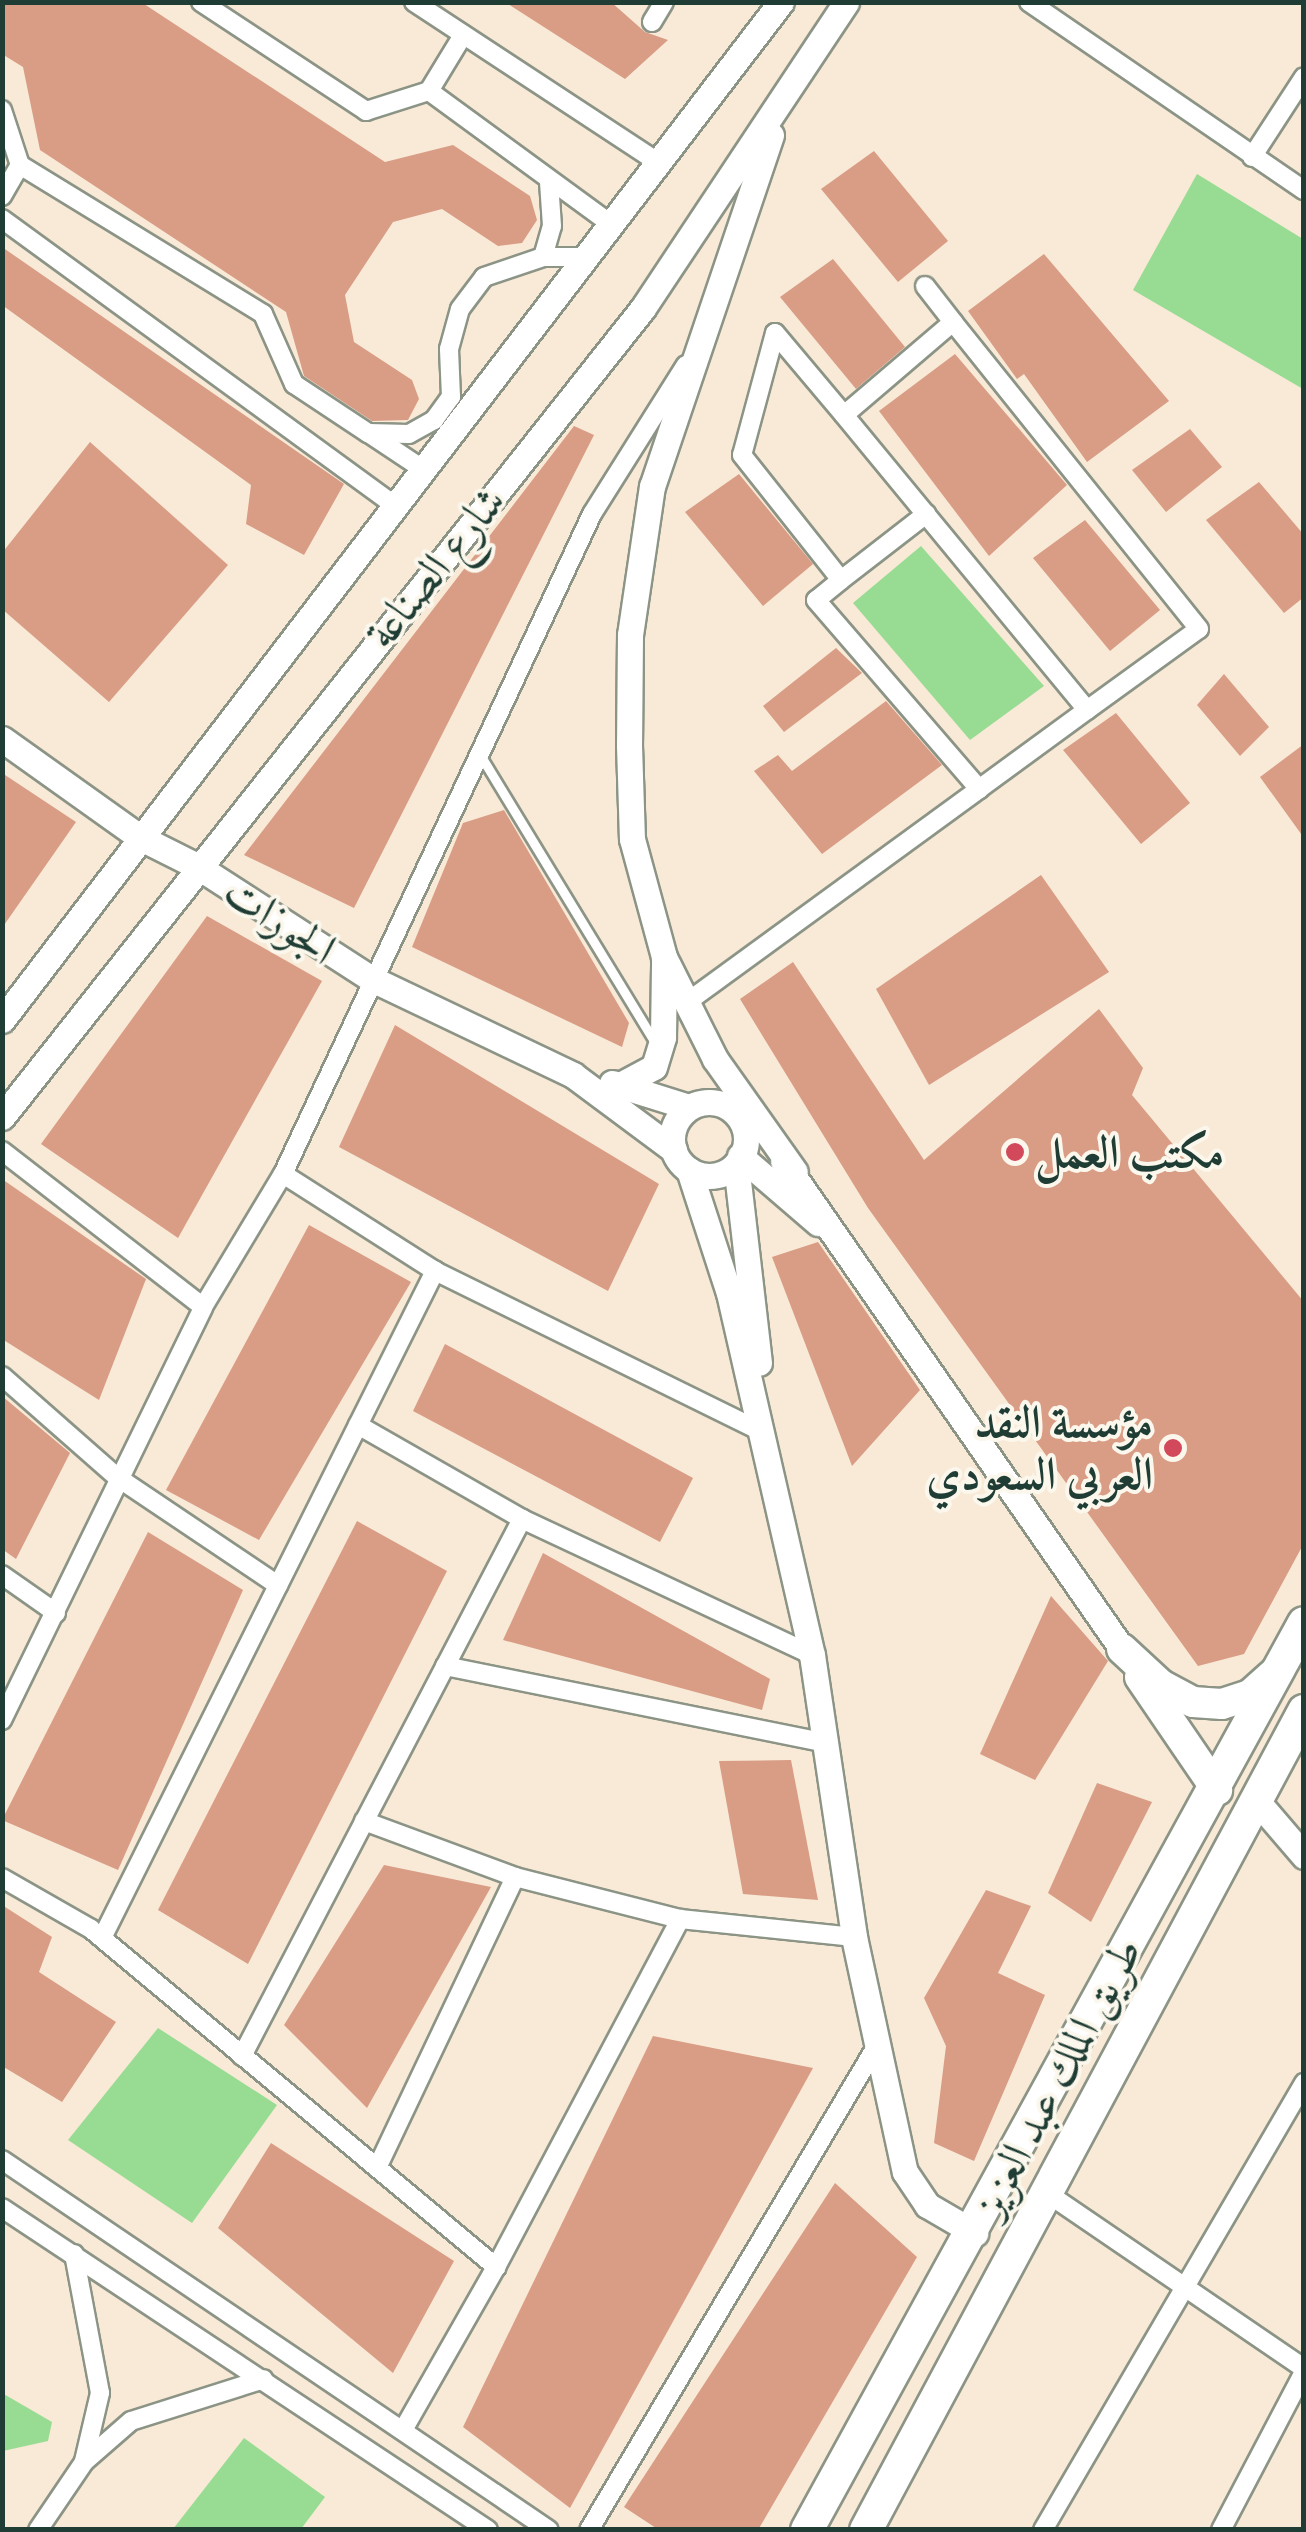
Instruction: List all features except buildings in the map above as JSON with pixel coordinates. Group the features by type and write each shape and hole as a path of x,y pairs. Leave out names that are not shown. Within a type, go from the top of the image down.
{"highway":[{"name":"طريق الملك عبد العزيز","path":"807,2530 974,2233 1165,1869 1217,1790 1304,1623"},
{"name":"طريق الملك عبد العزيز","path":"866,2530 1304,1712"}],"main road":[{"path":"1122,1650 1161,1685 1193,1702 1222,1704 1250,1694 1280,1668"},
{"path":"1122,1650 1217,1790"}],"street":[{"path":"201,2 366,112 429,91 463,35"},
{"path":"414,2 659,163"},
{"path":"652,22 664,2"},
{"name":"شارع الصناعة","path":"2,1020 424,470 460,403 587,258 782,2"},
{"name":"شارع الصناعة","path":"2,1117 197,866 643,308 846,2"},
{"path":"1030,2 1304,190"},
{"path":"1252,156 1304,77"},
{"path":"429,91 612,225"},
{"path":"764,1433 738,1160 745,1142 715,1059 664,957 632,839 630,635 652,486 782,102"},
{"path":"2,110 20,165 263,314 294,384 424,470"},
{"path":"2,196 20,165"},
{"path":"543,257 552,226 549,182"},
{"path":"2,219 396,506"},
{"path":"368,433 409,434 460,403 449,349 460,309 484,277 543,257 587,258"},
{"path":"686,1003 1199,629 925,286"},
{"path":"844,415 953,322"},
{"path":"841,580 742,455 775,332 1087,710"},
{"path":"2,1720 203,1307 283,1174 372,979 482,758 592,514 635,436 697,349"},
{"path":"926,514 816,600 979,789"},
{"name":"الجوزات","path":"2,739 141,838 197,866 372,979 573,1075"},
{"path":"620,1085 654,1067 659,1050 664,957"},
{"path":"715,1059 1122,1650"},
{"path":"573,1075 689,1107 712,1102 736,1115 795,1172"},
{"path":"573,1075 681,1160 713,1175 738,1160"},
{"path":"689,1107 674,1125 681,1160 729,1293 764,1433 812,1655 854,1937 905,2172 926,2204 974,2233"},
{"path":"2,1151 203,1307"},
{"path":"738,1160 849,1250"},
{"path":"283,1174 435,1271 764,1433"},
{"path":"102,1938 435,1271"},
{"path":"2,1376 117,1478 278,1585"},
{"path":"358,1425 522,1518 812,1655"},
{"path":"242,2056 522,1518"},
{"path":"2,1574 56,1613"},
{"path":"445,1666 827,1743"},
{"path":"1256,1800 1304,1856"},
{"path":"364,1821 515,1878 680,1919 854,1937"},
{"path":"2,1878 102,1938 496,2268"},
{"path":"377,2168 515,1878"},
{"path":"404,2428 496,2268 680,1919"},
{"path":"589,2530 876,2047"},
{"path":"1043,2530 1304,2083"},
{"path":"2,2160 404,2428 548,2530"},
{"path":"1047,2193 1304,2370 1221,2530"},
{"path":"2,2208 488,2530"},
{"path":"74,2254 100,2393 84,2462"},
{"path":"38,2530 84,2462 132,2421 264,2379"}],"lane":[{"path":"482,758 659,1050"}],"green space":[{"path":"1197,174 1303,239 1303,389 1133,290"},
{"path":"921,546 1044,686 970,740 853,603"},
{"path":"158,2028 277,2105 192,2223 68,2140"},
{"path":"2,2393 52,2422 48,2441 3,2451"},
{"path":"244,2438 325,2497 301,2529 173,2529"}],"place":[{"name":"مكتب العمل","path":"1015,1152"},
{"name":"مؤسسة النقد العربي السعودي","path":"1173,1448"}]}
